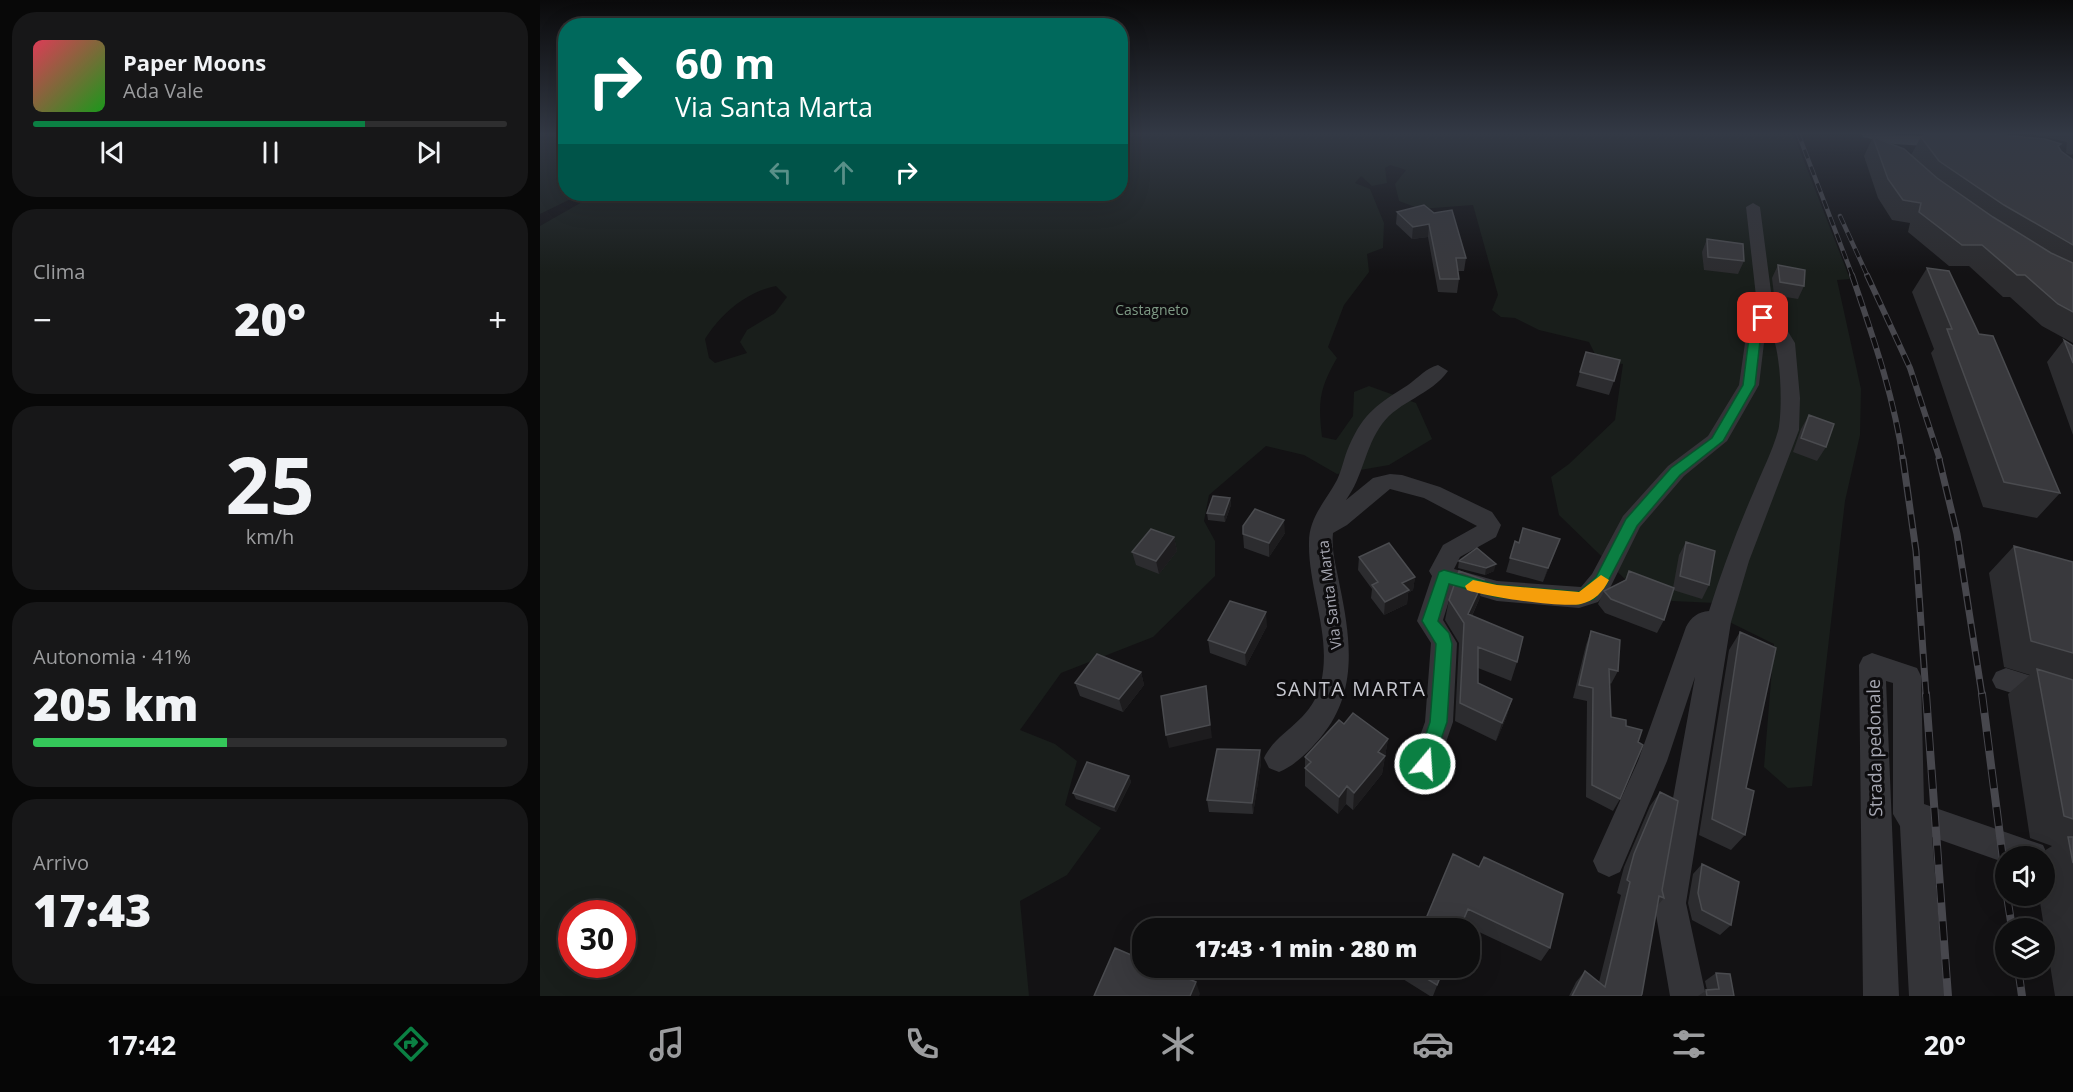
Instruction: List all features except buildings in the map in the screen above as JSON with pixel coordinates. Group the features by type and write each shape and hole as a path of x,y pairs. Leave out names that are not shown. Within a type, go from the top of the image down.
{"street":[{"path":"1688,996 1670,903 1718,622 1737,561 1789,430 1790,398 1786,344 1780,330 1769,319 1763,296 1753,207"},
{"path":"1425,764 1439,722 1444,644 1443,638 1434,630 1430,621 1444,576 1497,591 1579,598 1589,595 1601,581 1631,522 1676,471 1716,441 1749,385 1757,322 1763,318 1769,319"},
{"path":"1322,528 1334,500 1347,483 1359,446 1372,422 1384,408 1417,388 1438,371"},
{"name":"Via Santa Marta","path":"1280,758 1297,745 1324,715 1334,691 1337,639 1322,559 1320,538 1322,528 1336,523 1382,482 1402,480 1484,518 1489,525 1488,531 1451,551 1441,571 1444,576"},
{"path":"1609,861 1652,761 1699,627 1707,621 1718,622"},
{"name":"Strada pedonale","path":"1881,996 1872,665 1907,676 1911,812 1927,996"},
{"path":"2006,680 2073,701"},
{"path":"1911,812 2004,846"}],"green space":[{"path":"540,179 558,179 558,201 567,201 540,214"},
{"name":"Castagneto","path":"1128,179 1358,179 1355,183 1370,189 1384,223 1383,248 1367,254 1369,272 1344,305 1328,347 1337,358 1326,378 1321,396 1322,437 1336,440 1353,416 1354,392 1369,386 1416,403 1432,439 1389,465 1337,474 1304,455 1266,446 1209,495 1204,521 1215,541 1215,576 1153,637 1061,673 1020,730 1055,744 1077,761 1065,805 1101,828 1067,875 1020,901 1029,996 540,996 540,226 584,201 1128,201","holes":["776,286 787,297 775,313 747,330 740,342 747,353 715,363 709,358 705,339 735,305 754,293"]},
{"path":"1365,179 1387,179 1387,183 1372,186"},
{"path":"1399,179 1811,179 1850,279 1837,280 1861,389 1860,435 1845,501 1812,786 1788,788 1764,767 1774,644 1717,616 1715,603 1672,601 1630,584 1559,515 1551,477 1569,464 1615,420 1623,364 1599,362 1589,342 1539,330 1515,318 1501,317 1492,310 1498,295 1473,205 1420,209 1399,201 1395,184"}],"railway":[{"path":"1816,179 1853,277"},
{"path":"1840,216 1868,277"},
{"path":"1852,275 1888,390 1903,460"},
{"path":"1867,275 1910,368 1940,460"},
{"path":"1903,459 1916,551 1926,695"},
{"path":"1939,459 1957,534 1982,695"},
{"path":"1926,694 1948,996"},
{"path":"1982,694 2001,846"},
{"path":"2009,906 2010,918"},
{"path":"2019,978 2022,996"}],"slow traffic":[{"path":"1473,586 1497,591 1579,598 1589,595 1601,580"}],"district":[{"name":"SANTA MARTA","path":"1351,688"}],"route":[{"path":"1425,764 1439,722 1444,644 1443,638 1434,630 1430,621 1444,576 1497,591 1579,598 1589,595 1601,581 1631,522 1676,471 1716,441 1749,385 1757,322 1763,318"}]}
